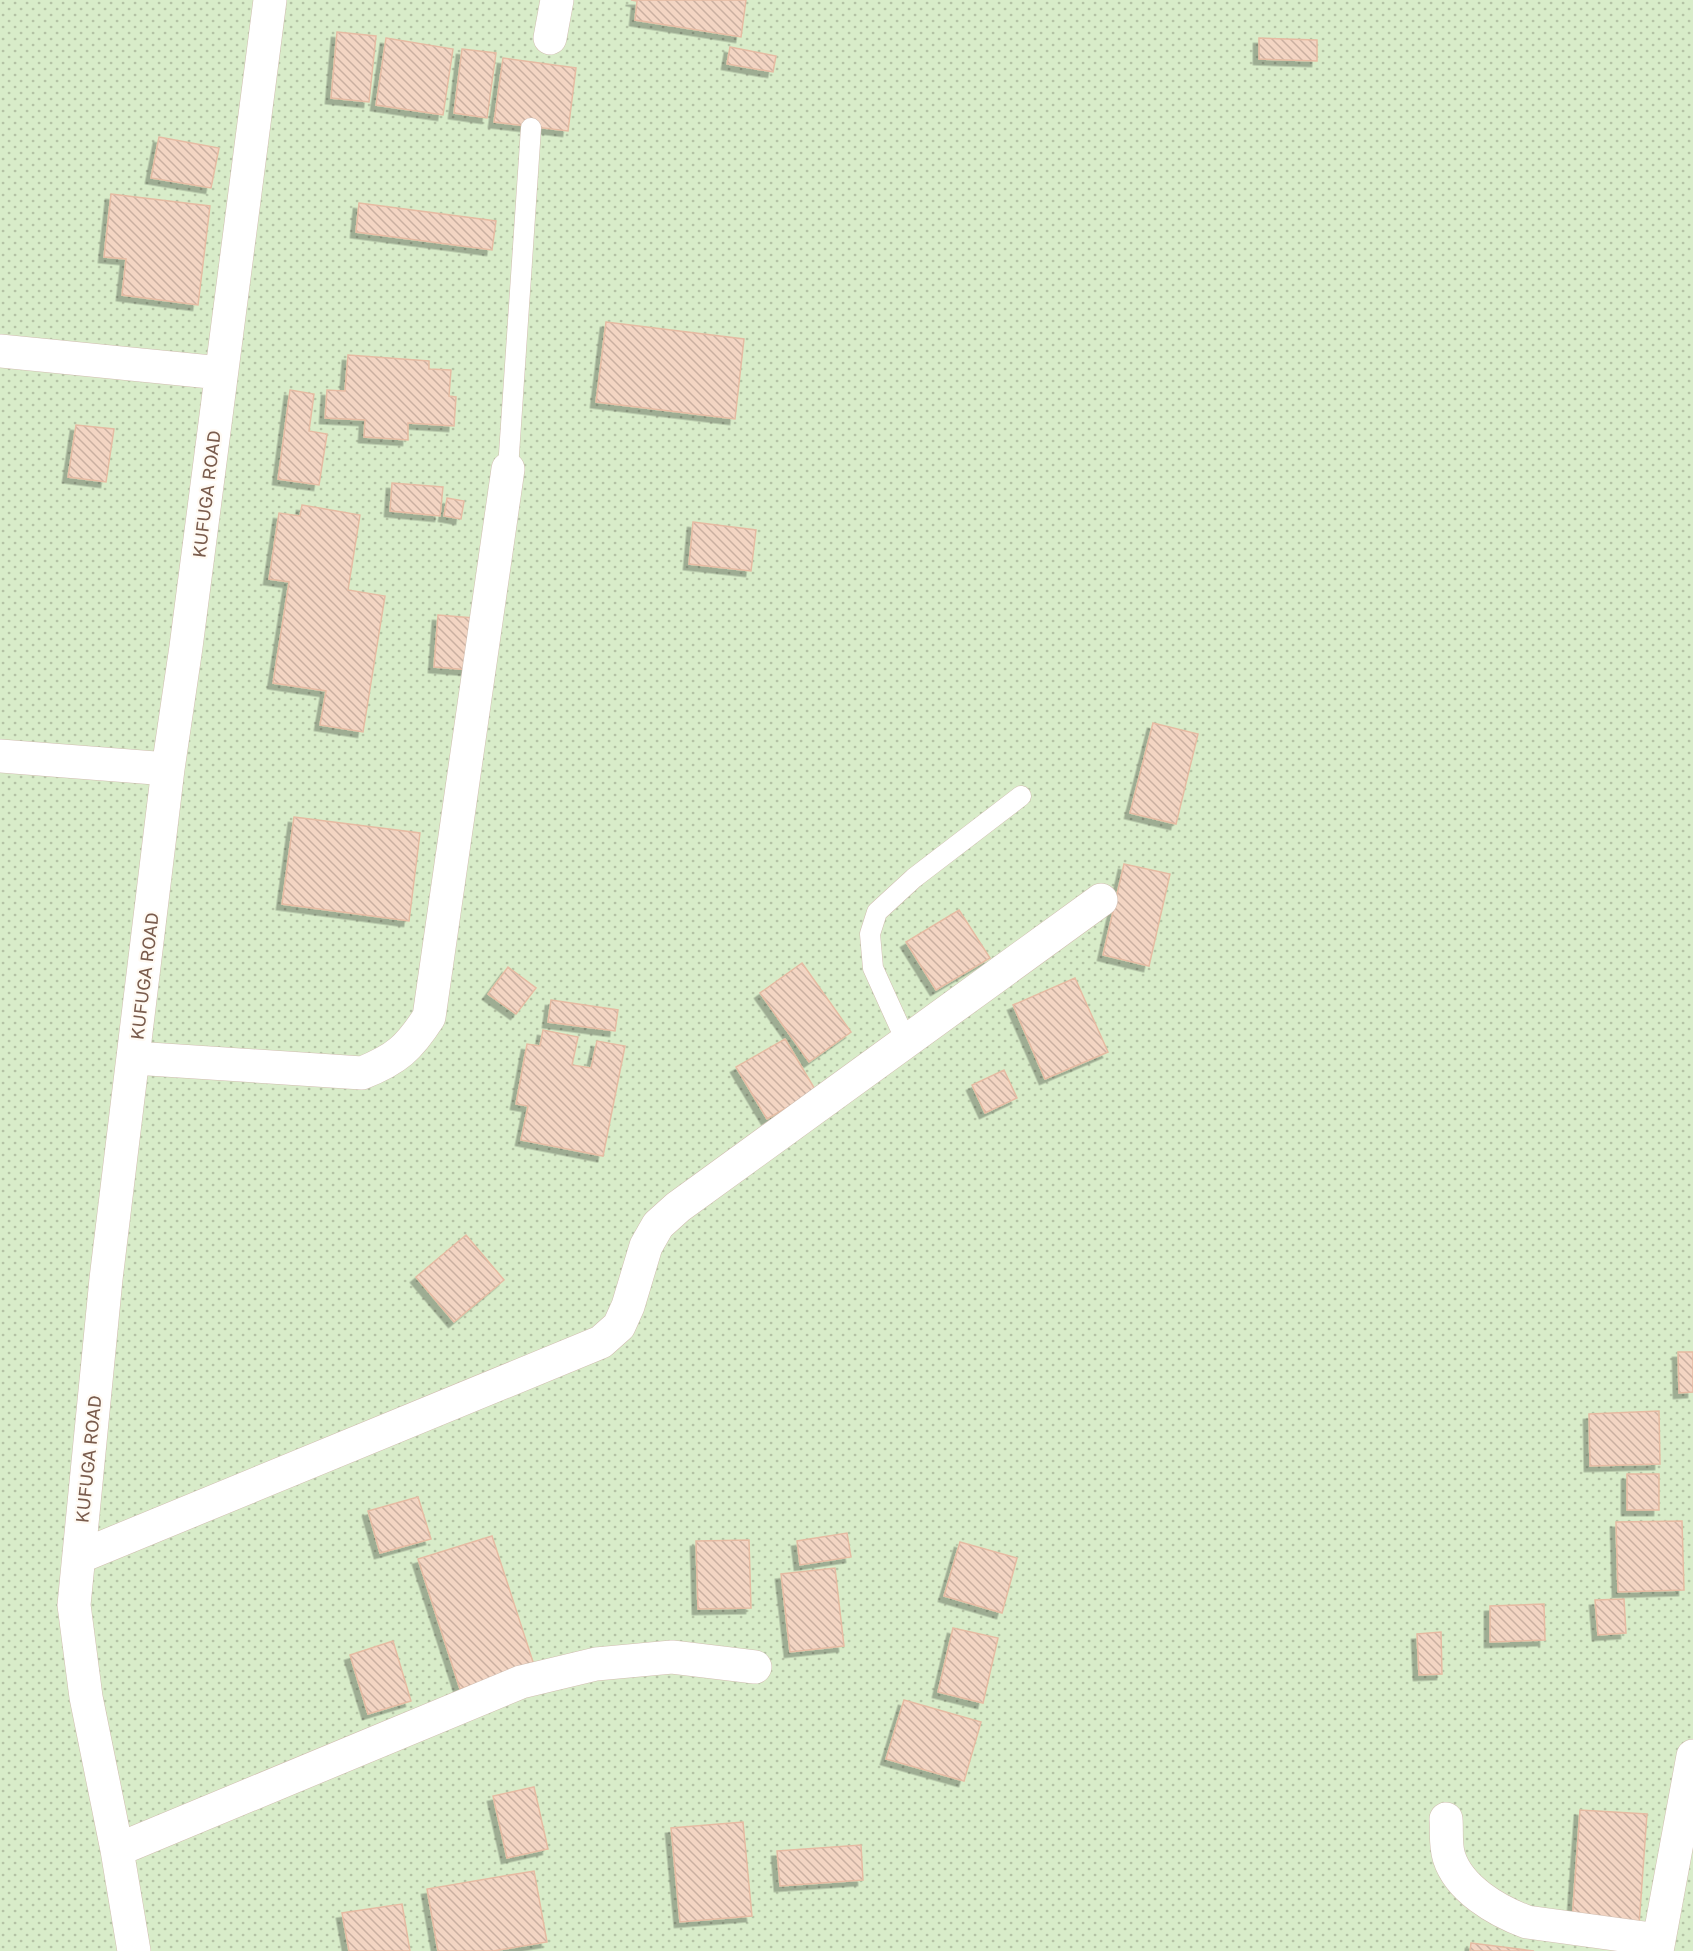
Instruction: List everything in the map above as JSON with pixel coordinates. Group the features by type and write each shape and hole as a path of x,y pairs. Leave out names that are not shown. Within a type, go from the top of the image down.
{"street":[{"name":"KUFUGA ROAD","path":"134,1951 117,1850 86,1697 74,1605 106,1279 168,769 270,0"},
{"path":"550,38 557,0"},
{"path":"0,351 221,374"},
{"path":"134,1058 362,1073 389,1062 411,1045 429,1017 508,469"},
{"path":"0,756 168,769"},
{"path":"79,1557 601,1342 618,1326 628,1306 646,1246 658,1225 678,1206 1101,900"},
{"path":"117,1850 521,1682 596,1664 672,1657 754,1667"},
{"path":"1446,1818 1448,1856 1461,1880 1506,1915 1527,1922 1658,1946 1693,1756"}],"lane":[{"path":"508,469 531,128"},
{"path":"906,1041 873,968 870,934 877,912 914,878 1021,796"}],"green space":[{"path":"0,0 1693,0 1693,1951 0,1951"}],"building":[{"path":"631,0 746,0 741,37 635,20 637,1"},
{"path":"337,32 376,36 369,102 331,98"},
{"path":"386,38 453,49 443,115 376,105"},
{"path":"1259,38 1317,40 1317,61 1259,59"},
{"path":"730,47 776,56 773,72 727,64"},
{"path":"462,49 496,53 487,118 454,113"},
{"path":"503,58 576,68 568,131 494,122"},
{"path":"159,137 219,148 211,188 151,178"},
{"path":"111,194 210,206 198,305 122,295 126,259 104,257"},
{"path":"359,203 496,221 492,250 356,232"},
{"path":"606,322 744,339 735,419 596,402"},
{"path":"348,355 429,361 429,369 451,370 449,396 456,397 454,426 408,423 408,440 364,437 365,420 325,418 327,390 345,391"},
{"path":"290,390 314,394 309,431 327,434 319,485 278,479"},
{"path":"76,425 114,429 106,482 68,477"},
{"path":"392,483 443,487 440,516 390,511"},
{"path":"447,498 464,501 461,519 444,516"},
{"path":"302,505 360,515 348,590 385,596 363,732 320,725 326,691 273,683 289,582 269,579 279,513 300,516"},
{"path":"693,522 756,530 751,571 689,564"},
{"path":"438,615 474,618 470,670 434,667"},
{"path":"1153,723 1198,734 1176,824 1130,813"},
{"path":"294,817 420,833 409,921 282,904"},
{"path":"1124,864 1170,874 1149,966 1103,955"},
{"path":"959,910 990,958 936,990 906,942"},
{"path":"802,963 851,1032 809,1062 760,993"},
{"path":"508,967 536,988 516,1014 488,994"},
{"path":"1075,978 1108,1052 1045,1079 1013,1005"},
{"path":"551,1000 618,1010 615,1031 548,1022"},
{"path":"543,1030 578,1037 572,1065 591,1068 597,1041 625,1046 603,1156 521,1140 528,1106 516,1104 527,1044 540,1046"},
{"path":"785,1039 816,1091 767,1119 736,1067"},
{"path":"1004,1070 1017,1098 985,1113 972,1085"},
{"path":"466,1235 504,1280 454,1322 416,1277"},
{"path":"1678,1352 1693,1352 1693,1392 1679,1393"},
{"path":"1659,1411 1660,1464 1590,1466 1589,1414"},
{"path":"1627,1474 1659,1474 1659,1510 1627,1510"},
{"path":"418,1497 431,1539 380,1553 368,1511"},
{"path":"1682,1521 1684,1590 1618,1592 1616,1522"},
{"path":"847,1533 851,1557 800,1565 797,1541"},
{"path":"492,1536 534,1665 460,1689 418,1559"},
{"path":"749,1540 751,1608 698,1609 696,1541"},
{"path":"960,1542 1017,1558 1002,1613 944,1596"},
{"path":"835,1568 844,1646 790,1652 781,1574"},
{"path":"1624,1599 1626,1633 1598,1635 1595,1600"},
{"path":"1544,1604 1545,1640 1490,1642 1490,1606"},
{"path":"953,1628 998,1638 983,1703 938,1692"},
{"path":"1441,1632 1442,1674 1419,1675 1417,1634"},
{"path":"393,1641 411,1701 368,1714 350,1655"},
{"path":"904,1700 981,1722 964,1781 886,1759"},
{"path":"534,1787 548,1849 507,1858 493,1796"},
{"path":"1580,1810 1647,1814 1639,1925 1572,1921"},
{"path":"743,1822 752,1916 680,1922 671,1828"},
{"path":"861,1845 863,1880 780,1886 777,1851"},
{"path":"534,1871 547,1942 493,1951 438,1951 427,1889"},
{"path":"402,1904 410,1951 349,1951 342,1913"},
{"path":"1471,1943 1534,1951 1470,1951"}]}
